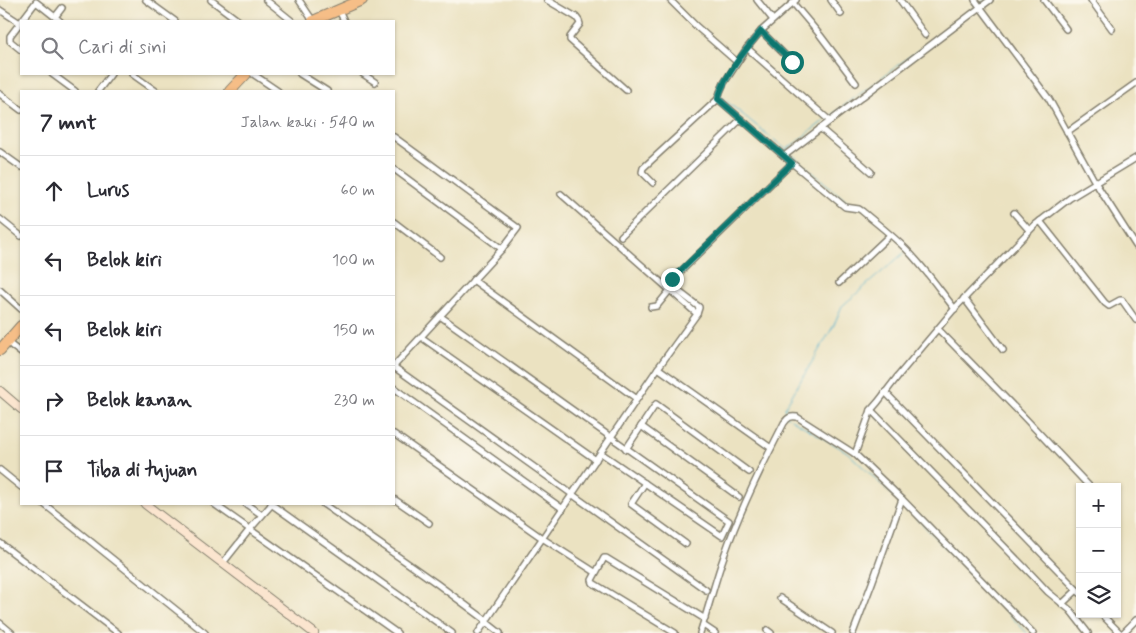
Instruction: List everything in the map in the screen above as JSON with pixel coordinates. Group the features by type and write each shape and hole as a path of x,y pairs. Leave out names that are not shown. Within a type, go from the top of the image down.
{"highway":[{"path":"315,20 362,0"},
{"path":"231,90 245,75"},
{"path":"0,350 20,327"}],"street":[{"path":"146,0 174,20"},
{"path":"211,0 238,20"},
{"path":"266,0 291,20"},
{"path":"299,0 312,20"},
{"path":"547,0 576,16 580,24 570,37 570,40 626,90"},
{"path":"670,0 697,27 735,60"},
{"path":"757,0 773,20"},
{"path":"831,0 841,14"},
{"path":"900,0 925,35"},
{"path":"975,0 1049,99 1095,182 1136,246"},
{"path":"784,156 990,0"},
{"path":"1044,0 1066,29"},
{"path":"1091,0 1112,29"},
{"path":"22,20 37,1 59,20"},
{"path":"652,183 642,172 643,168 718,99 735,60 761,31 794,2 856,83"},
{"path":"55,17 62,8"},
{"path":"0,10 20,23 9,37 20,49"},
{"path":"338,10 343,20"},
{"path":"761,31 792,62"},
{"path":"747,48 830,121"},
{"path":"53,75 74,90"},
{"path":"99,90 110,75"},
{"path":"133,75 155,90"},
{"path":"254,75 277,90"},
{"path":"302,75 325,90"},
{"path":"364,75 375,82"},
{"path":"1068,134 1136,83"},
{"path":"0,94 20,109"},
{"path":"718,99 845,206 859,209 890,235 911,255 955,309"},
{"path":"621,236 741,119"},
{"path":"820,128 871,172"},
{"path":"395,138 517,226 518,229 395,366"},
{"path":"0,152 20,166"},
{"path":"855,454 871,410 964,298 1040,220 1070,198 1136,158"},
{"path":"478,633 658,368 697,314 699,307 673,287 672,279 792,163"},
{"path":"395,170 502,248"},
{"path":"561,194 697,314"},
{"path":"1014,213 1029,230"},
{"path":"0,220 20,235"},
{"path":"1040,220 1105,303 1109,306 1122,300 1136,320"},
{"path":"395,223 440,257"},
{"path":"839,283 890,235"},
{"path":"473,280 637,399"},
{"path":"0,290 20,308"},
{"path":"651,307 657,306 670,290"},
{"path":"964,298 1003,350"},
{"path":"440,316 729,521 722,536 601,452"},
{"path":"938,329 1086,483"},
{"path":"421,337 596,460"},
{"path":"7,342 20,352"},
{"path":"395,356 400,359"},
{"path":"395,368 706,590"},
{"path":"658,368 771,448"},
{"path":"395,389 564,509"},
{"path":"0,391 20,408"},
{"path":"885,392 1076,589"},
{"path":"626,449 656,404 749,472"},
{"path":"871,410 1037,581 1072,613 1088,633"},
{"path":"700,633 731,535 784,422 792,416 797,417 855,454 902,499 1033,633"},
{"path":"641,426 739,497"},
{"path":"395,435 542,538 595,572"},
{"path":"0,470 20,486"},
{"path":"645,483 631,504 686,544"},
{"path":"852,633 902,499"},
{"path":"395,500 429,523"},
{"path":"45,505 206,633"},
{"path":"147,505 314,633"},
{"path":"215,505 397,633"},
{"path":"247,505 262,515"},
{"path":"223,563 270,505"},
{"path":"272,505 452,633"},
{"path":"323,505 428,578 500,633"},
{"path":"0,543 118,633"},
{"path":"675,633 593,583 592,580 595,572 604,557 704,622 715,633"},
{"path":"1062,604 1076,593"},
{"path":"780,598 832,633"},
{"path":"1105,618 1122,633 1136,620"},
{"path":"0,623 12,633"}],"waterway":[{"path":"980,4 985,0"},
{"path":"828,118 977,6"},
{"path":"736,57 752,36"},
{"path":"722,81 733,63"},
{"path":"717,92 721,84"},
{"path":"721,97 788,151"},
{"path":"786,150 825,120"},
{"path":"791,154 852,206"},
{"path":"788,417 785,416 785,407 834,325 842,306 905,252"},
{"path":"791,419 847,452 899,501"},
{"path":"902,503 1027,633"}],"route":[{"path":"672,279 792,163 718,99 721,89 747,48 761,31 792,62"}]}
